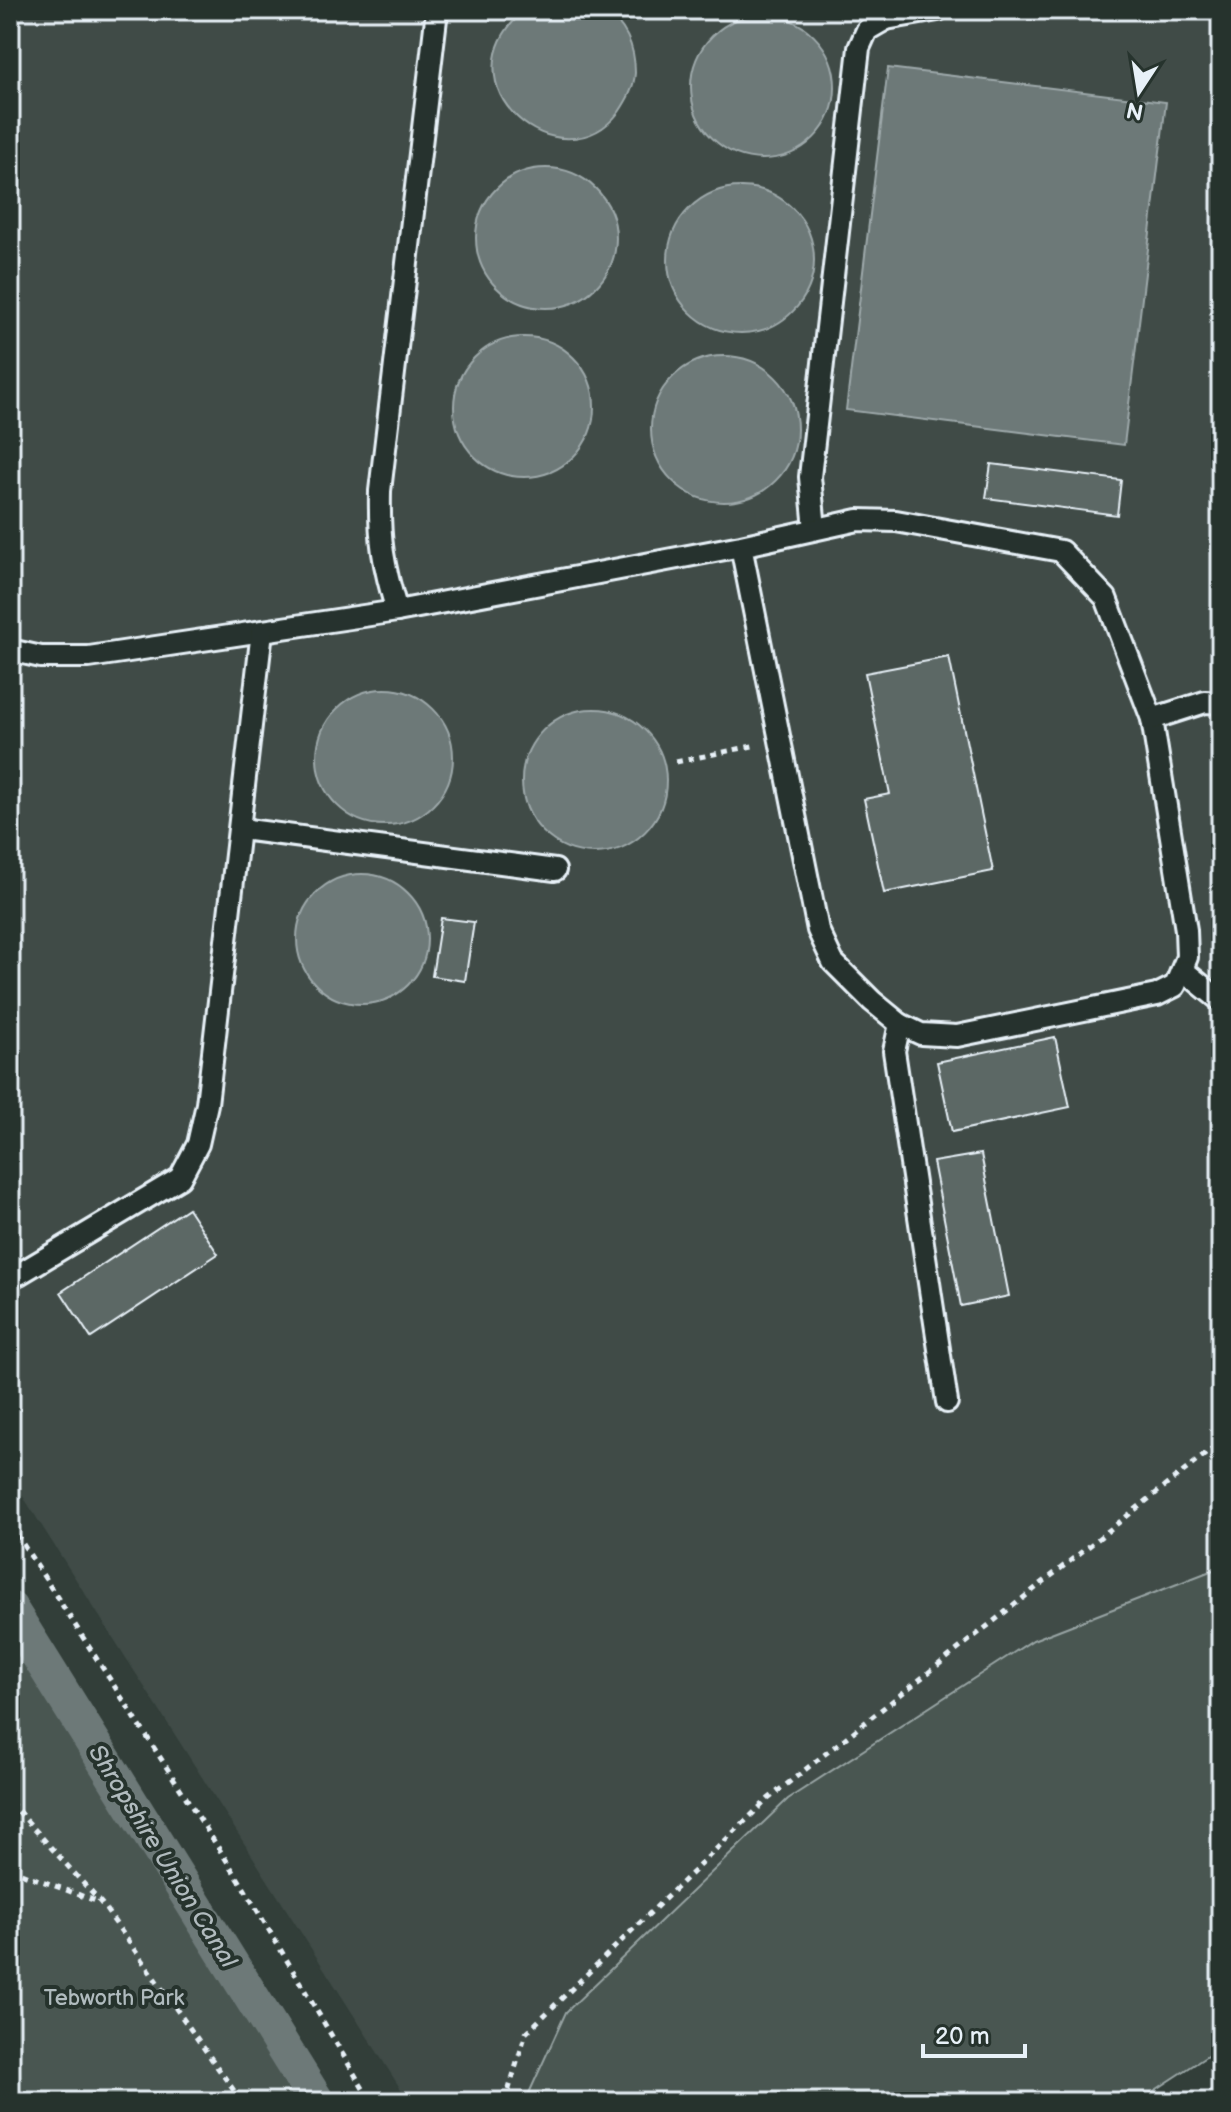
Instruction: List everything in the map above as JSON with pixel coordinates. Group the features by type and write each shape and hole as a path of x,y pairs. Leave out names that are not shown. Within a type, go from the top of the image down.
{"lane":[{"path":"397,611 383,564 380,491 437,10"},
{"path":"815,529 810,477 859,48 879,14 938,10"},
{"path":"10,650 41,657 89,657 397,611 741,546 858,520 896,521 1061,551 1106,598 1152,719 1186,930 1187,957 1184,971 1175,986 1157,995 957,1036 921,1034 900,1024 833,962 818,930 741,546"},
{"path":"10,1273 19,1274 180,1178 198,1144 207,1104 262,631"},
{"path":"1152,719 1205,702 1221,703"},
{"path":"241,829 555,870"},
{"path":"1184,971 1221,1001"},
{"path":"900,1024 894,1051 947,1402"}],"path":[{"path":"676,762 781,740"},
{"path":"505,2102 526,2033 768,1799 1221,1442"},
{"path":"10,1524 241,1883 371,2102"},
{"path":"10,1802 102,1904 242,2102"},
{"path":"10,1869 102,1904"}],"shaded area":[{"path":"10,10 1221,10 1221,2047 1137,2102 409,2102 10,1476"},
{"path":"525,10 604,10 628,37 633,54 633,84 619,112 595,132 567,138 541,132 517,117 501,95 494,68 501,39"},
{"path":"763,15 791,20 814,36 830,59 835,87 830,115 814,138 791,154 763,159 735,154 712,138 696,115 691,87 696,59 712,36 735,20"},
{"path":"888,68 1166,102 1124,445 846,410"},
{"path":"546,168 573,174 595,189 610,211 616,238 610,265 595,287 573,302 546,308 519,302 497,287 482,265 476,238 482,211 497,189 519,174"},
{"path":"741,187 769,193 792,209 808,232 814,260 808,288 792,311 769,327 741,333 713,327 690,311 674,288 668,260 674,232 690,209 713,193"},
{"path":"524,337 551,342 574,357 589,380 594,407 589,434 574,457 551,472 524,477 497,472 474,457 459,434 454,407 459,380 474,357 497,342"},
{"path":"724,356 752,362 775,378 791,401 797,429 791,457 775,480 752,496 724,502 696,496 673,480 657,457 651,429 657,401 673,378 696,362"},
{"path":"385,689 411,695 433,709 447,731 453,757 447,783 433,805 411,819 385,825 359,819 337,805 323,783 317,757 323,731 337,709 359,695"},
{"path":"594,709 622,715 645,730 660,753 666,781 660,809 645,832 622,847 594,853 566,847 543,832 528,809 522,781 528,753 543,730 566,715"},
{"path":"362,874 387,879 408,893 422,914 427,939 422,964 408,985 387,999 362,1004 337,999 316,985 302,964 297,939 302,914 316,893 337,879"}],"green space":[{"path":"1221,1567 1221,2047 1137,2102 525,2102 566,2012 788,1799 1033,1640"},
{"name":"Tebworth Park","path":"10,1634 41,1680 300,2102 10,2102"}],"building":[{"path":"991,464 1121,480 1117,515 986,498"},
{"path":"949,657 993,871 884,893 864,799 890,794 865,673"},
{"path":"441,918 474,922 465,981 432,976"},
{"path":"1055,1037 1070,1107 952,1132 937,1062"},
{"path":"981,1154 1009,1296 961,1306 933,1162"},
{"path":"188,1208 218,1254 91,1338 61,1292"}],"waterway":[{"name":"Shropshire Union Canal","path":"10,1609 317,2102"}]}
